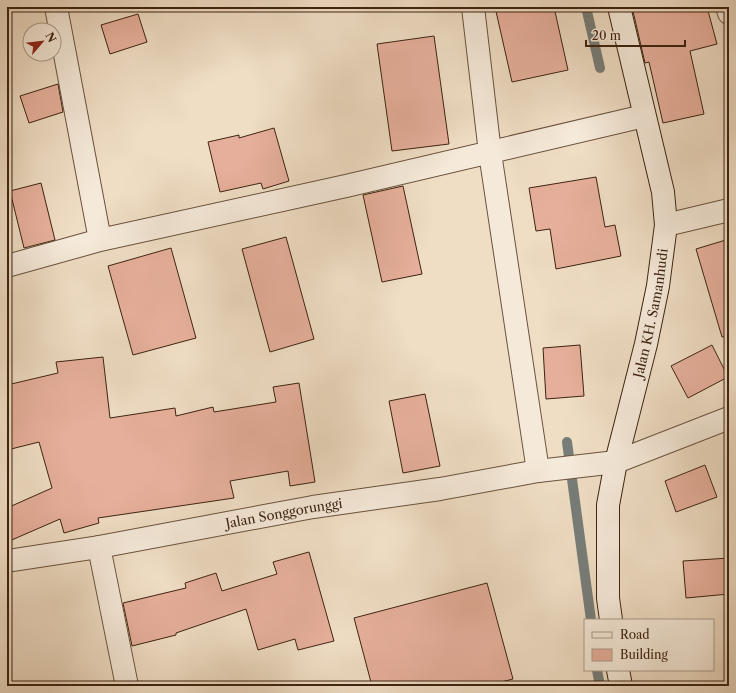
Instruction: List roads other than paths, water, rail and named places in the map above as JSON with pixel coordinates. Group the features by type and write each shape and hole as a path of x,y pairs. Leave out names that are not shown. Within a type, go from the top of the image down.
{"street":[{"path":"56,7 100,240"},
{"path":"473,7 490,153 538,472"},
{"name":"Jalan KH. Samanhudi","path":"611,619 607,591 608,512 616,462 646,344 658,286 666,225 663,192 619,7"},
{"path":"728,7 729,14"},
{"path":"7,266 100,240 490,153 644,116"},
{"path":"666,225 729,210"},
{"name":"Jalan Songgorunggi","path":"7,561 99,547 313,507 440,489 538,472 616,462 729,418"},
{"path":"99,547 127,686"},
{"path":"618,671 620,686"}],"waterway":[{"path":"586,7 600,68"},
{"path":"567,442 591,619"},
{"path":"597,671 600,686"}]}
